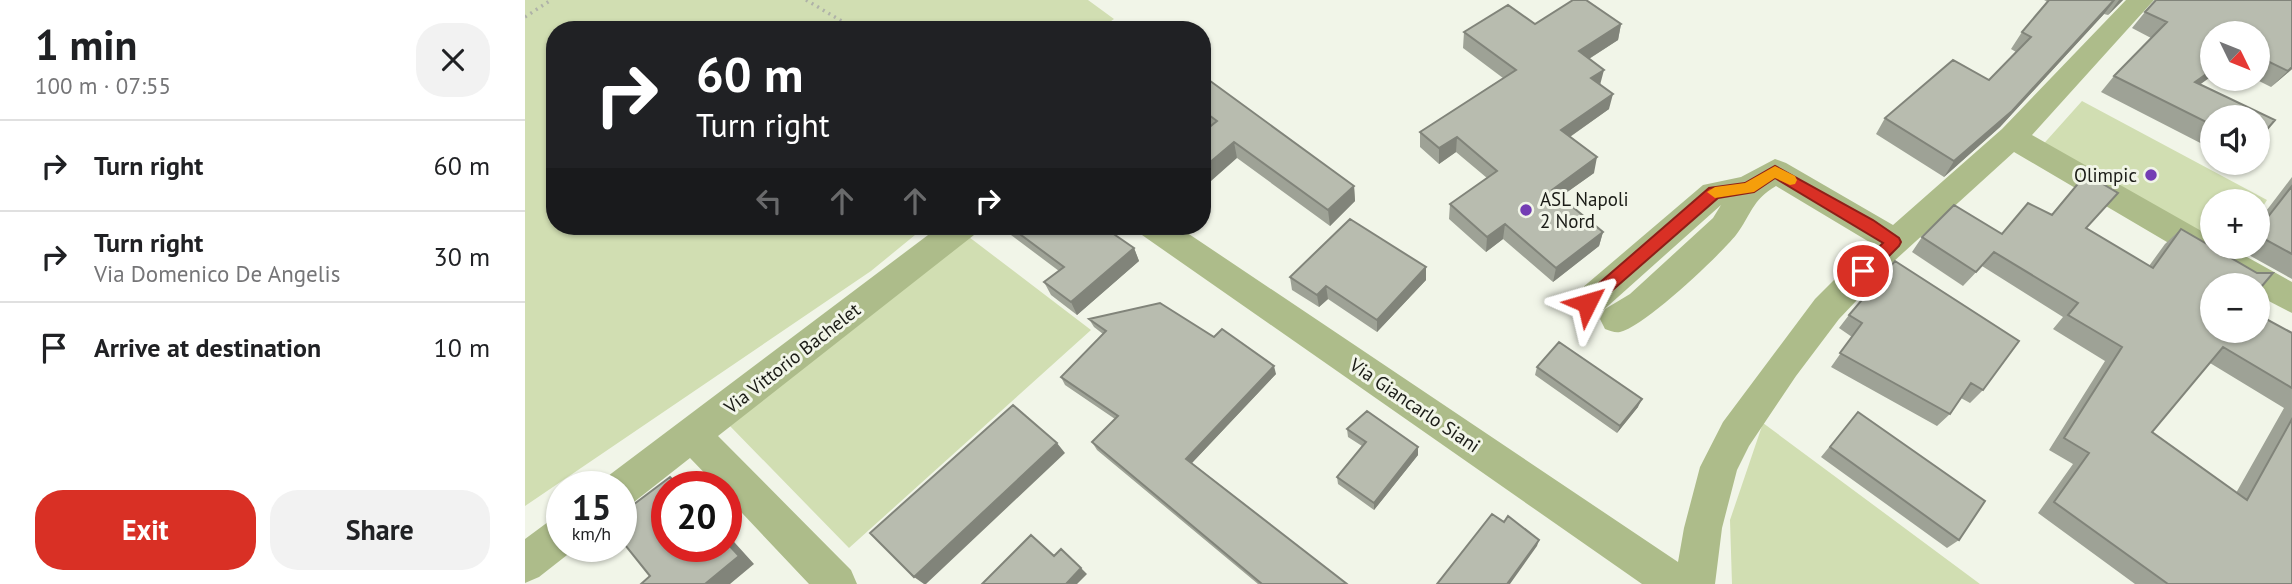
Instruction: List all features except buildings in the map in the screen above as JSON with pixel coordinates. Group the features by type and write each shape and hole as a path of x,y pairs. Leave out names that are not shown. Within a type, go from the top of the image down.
{"street":[{"path":"1695,584 1703,528 1719,467 1736,434 1826,309 1893,254 2011,138 2141,0"},
{"path":"2011,138 2292,299"},
{"path":"1587,303 1714,192 1748,188 1775,171 1868,224 1893,254"},
{"path":"1617,319 1642,304 1724,227 1748,188"},
{"name":"Via Vittorio Bachelet","path":"637,477 951,235"},
{"name":"Via Giancarlo Siani","path":"1166,235 1676,584"},
{"path":"693,435 837,584"},
{"path":"525,563 546,547"}],"path":[{"path":"525,17 551,0"},
{"path":"806,0 842,21"}],"green space":[{"path":"525,0 1088,0 1114,19 546,21 546,235 915,235 871,271 577,471 546,471 546,492 525,506"},
{"name":"Olimpic","path":"2082,101 2200,164 2200,175 2220,175 2246,189 2200,189 2200,241 2039,149"},
{"path":"969,237 1091,330 849,548 728,424"},
{"path":"1763,423 1980,584 1732,584 1730,520"}],"slow traffic":[{"path":"1715,192 1748,188 1775,171 1790,180"}],"place":[{"name":"Olimpic","path":"2151,175"},
{"name":"ASL Napoli 2 Nord","path":"1526,210"}],"route":[{"path":"1587,303 1714,192 1748,188 1775,171 1868,224 1893,242 1863,271"}]}
